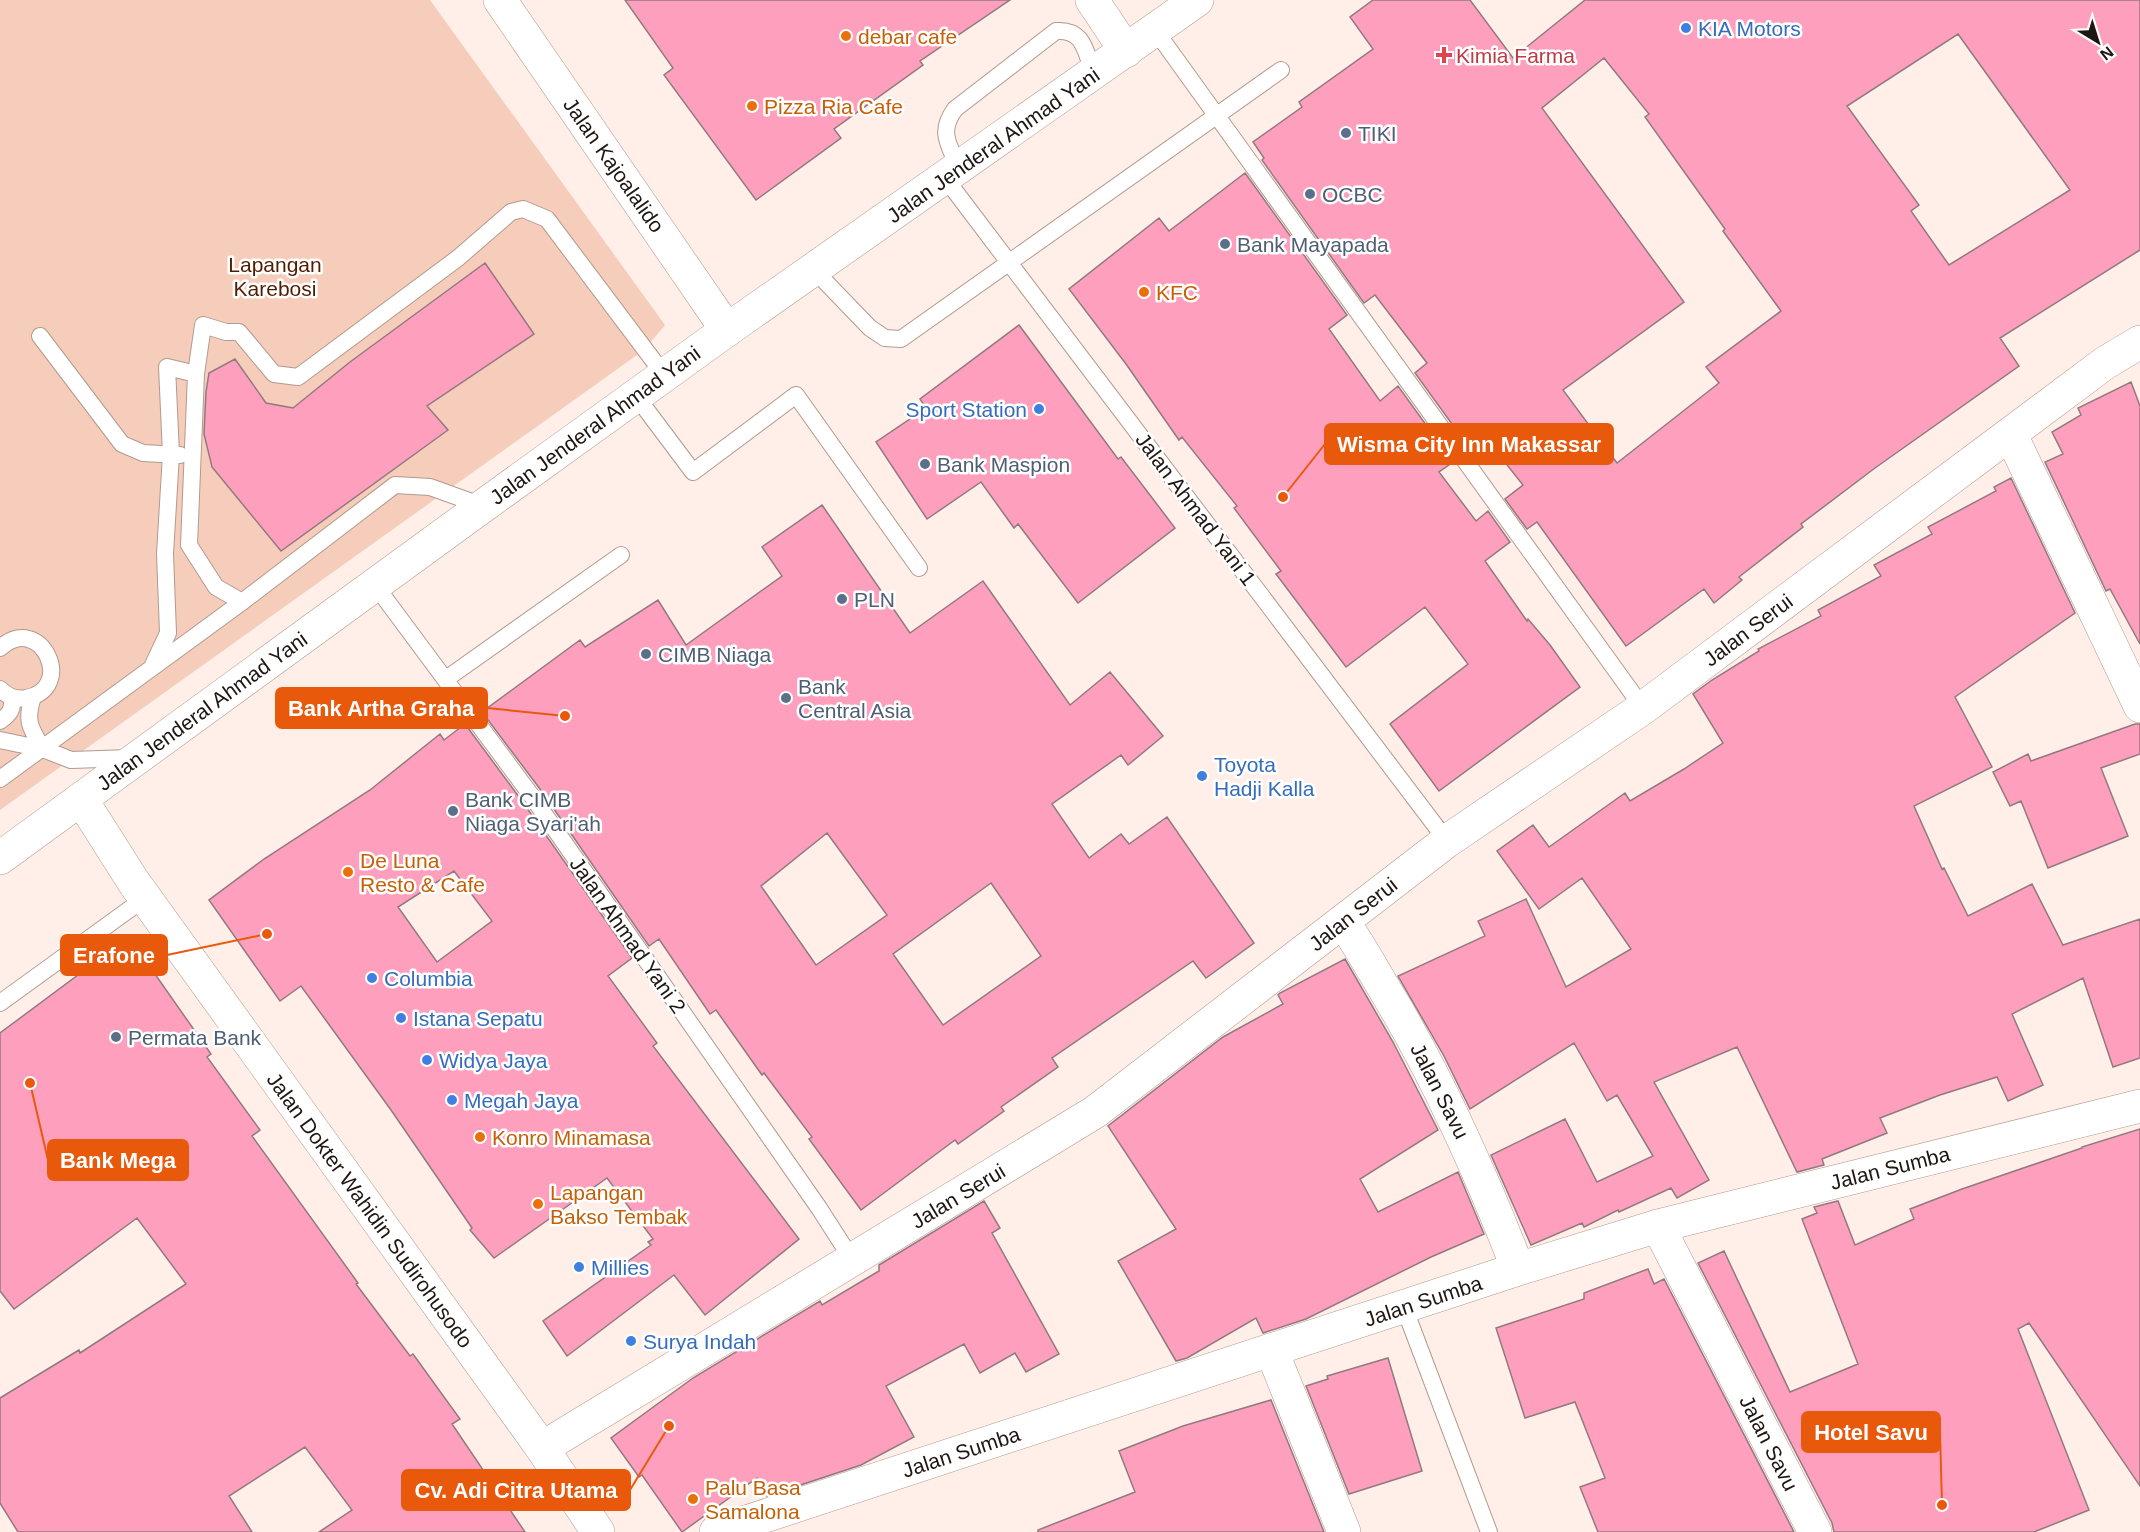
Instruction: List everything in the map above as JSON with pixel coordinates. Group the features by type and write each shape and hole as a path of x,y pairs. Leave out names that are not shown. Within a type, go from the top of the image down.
{"main road":[{"name":"Jalan Kajoalalido","path":"500,0 727,330"},
{"path":"1092,0 1126,51"},
{"name":"Jalan Jenderal Ahmad Yani","path":"0,858 727,330 1197,0"},
{"name":"Jalan Serui","path":"542,1448 1095,1112 1447,841 1643,708 2105,363 2140,342"},
{"path":"2011,435 2140,706"},
{"name":"Jalan Dokter Wahidin Sudirohusodo","path":"81,799 145,898 542,1448 598,1532"},
{"name":"Jalan Savu","path":"1343,922 1413,1037 1447,1103 1490,1196 1518,1269"},
{"name":"Jalan Sumba","path":"716,1532 1518,1269 1658,1226 2140,1106"},
{"name":"Jalan Savu","path":"1658,1226 1815,1532"},
{"path":"1272,1351 1344,1532"}],"lane":[{"path":"1155,30 1643,708"},
{"name":"Jalan Ahmad Yani 1","path":"1094,74 1080,38 1070,31 1056,31 955,109 946,123 952,173 1008,262 1447,841"},
{"path":"814,270 870,328 885,338 901,339 1281,70"},
{"path":"242,602 216,587 189,545 196,374 203,325 226,332 239,332 274,374 298,377 459,258 511,212 523,209 547,219 665,376"},
{"path":"40,336 122,444 143,453 193,456"},
{"path":"151,669 168,633 165,554 171,454 166,367 196,374"},
{"path":"636,396 693,472 796,395 919,568"},
{"path":"0,779 242,602 395,485 430,487 483,506"},
{"path":"446,679 621,555"},
{"name":"Jalan Ahmad Yani 2","path":"375,585 531,795 819,1208 853,1261"},
{"path":"0,648 6,643 24,639 33,640 48,654 51,663 52,674 42,691 33,697 22,699 6,693"},
{"path":"0,721 8,716 13,708 6,693"},
{"path":"33,697 29,710 29,726 43,749"},
{"path":"0,740 43,749 71,760 139,758"},
{"path":"0,1003 145,898"},
{"path":"1404,1307 1490,1532"}],"green space":[{"name":"Lapangan Karebosi","path":"0,0 430,0 665,325 644,350 0,810"}],"building":[{"path":"625,0 1010,0 920,61 923,65 834,129 841,138 756,200 664,75 673,68"},
{"path":"1373,0 1470,0 1513,58 1585,0 2140,0 2140,250 2000,338 2019,366 1875,468 1801,524 1803,527 1739,577 1742,580 1714,603 1704,589 1626,646 1537,522 1527,529 1505,499 1523,485 1485,437 1470,449 1415,373 1427,363 1375,295 1364,303 1262,160 1264,158 1253,142 1302,107 1299,102 1373,49 1350,17","holes":["1958,34 2070,190 1949,265 1911,211 1919,205 1847,106","1604,58 1649,114 1645,117 1781,311 1706,367 1719,383 1617,463 1563,390 1684,302 1542,108"]},
{"path":"1245,173 1347,315 1329,329 1380,401 1398,386 1453,462 1439,472 1476,521 1488,511 1510,542 1485,561 1527,621 1528,619 1550,645 1580,687 1439,791 1390,724 1468,664 1425,607 1346,667 1276,574 1281,571 1234,508 1237,506 1182,437 1179,440 1126,364 1069,289 1159,218 1169,231"},
{"path":"485,263 534,334 427,406 448,430 281,551 212,467 204,434 209,373 235,359 266,403 293,408 350,362"},
{"path":"1019,325 1118,459 1121,457 1175,528 1078,603 1018,524 1014,528 981,482 927,519 876,442 926,408 920,399"},
{"path":"2131,382 2140,406 2140,644 2110,589 2106,591 2045,462 2063,454 2052,432 2081,415 2078,408"},
{"path":"2011,478 2075,613 1955,697 1992,767 1914,806 1942,869 1944,868 1968,916 2032,884 2063,945 2140,919 2140,1058 2113,1067 2083,978 2012,1014 2043,1085 2008,1101 1997,1077 1940,1095 1880,1118 1887,1133 1822,1159 1824,1165 1797,1172 1737,1047 1654,1082 1709,1180 1677,1198 1671,1188 1584,1227 1582,1223 1531,1245 1491,1155 1565,1119 1597,1182 1653,1156 1617,1095 1607,1101 1574,1043 1470,1109 1444,1056 1398,976 1485,936 1478,921 1526,899 1566,987 1631,949 1582,878 1539,909 1497,851 1533,825 1549,847 1625,793 1630,801 1723,743 1693,694 1759,651 1758,649 1821,616 1818,610 1881,576 1874,565 1932,534 1928,527 1996,491 1994,487"},
{"path":"822,505 910,633 983,581 1070,705 1110,672 1163,736 1128,765 1121,755 1052,804 1089,858 1121,834 1129,844 1167,817 1254,943 1206,978 1193,961 1052,1058 1058,1067 1001,1107 1004,1111 958,1144 955,1140 861,1210 809,1139 812,1137 764,1073 762,1075 716,1010 710,1014 659,939 649,946 540,789 482,712 580,640 585,647 658,600 686,645 782,576 762,547","holes":["827,833 887,915 816,965 761,886","991,883 1041,956 943,1025 893,954"]},
{"path":"465,724 522,801 632,958 608,976 657,1043 653,1046 799,1239 705,1315 674,1275 567,1356 543,1321 651,1245 648,1242 653,1239 607,1178 494,1258 470,1230 472,1228 391,1110 301,986 280,1001 209,900 264,859 370,790 440,734 444,740","holes":["454,871 492,921 437,962 398,907"]},
{"path":"2140,724 2140,754 2101,768 2128,836 2048,868 2021,801 2010,806 1993,772 2028,754 2031,761"},
{"path":"129,937 211,1054 207,1057 260,1130 252,1136 358,1283 356,1284 410,1356 413,1354 460,1419 452,1424 525,1532 319,1532 352,1510 305,1447 229,1496 252,1532 18,1532 0,1503 0,1398 79,1350 80,1353 186,1284 137,1218 14,1309 0,1291 0,1033"},
{"path":"1345,959 1393,1042 1438,1130 1360,1179 1378,1212 1458,1172 1484,1234 1431,1257 1306,1319 1263,1333 1256,1318 1187,1358 1176,1361 1118,1261 1176,1229 1108,1126 1223,1037 1283,1004 1278,995 1280,993"},
{"path":"2140,1129 2140,1486 2029,1323 2018,1329 2089,1510 2034,1532 1834,1532 1832,1523 1698,1263 1724,1251 1790,1392 1858,1364 1802,1219 1817,1213 1814,1207 1838,1201 1855,1245 1914,1219 1910,1209 2082,1147"},
{"path":"984,1201 1000,1228 992,1233 1059,1354 1026,1372 1015,1353 980,1373 964,1344 886,1386 914,1437 861,1465 767,1496 757,1478 682,1532 642,1475 639,1477 611,1438 693,1378 820,1301 822,1305 879,1271 879,1265"},
{"path":"1648,1269 1654,1284 1664,1279 1794,1532 1598,1532 1580,1487 1605,1478 1575,1402 1525,1418 1496,1328 1584,1299 1584,1293"},
{"path":"1388,1358 1422,1471 1349,1494 1306,1386 1328,1379 1327,1376"},
{"path":"1271,1400 1324,1532 1038,1532 1038,1530 1135,1492 1119,1451 1183,1426"}],"place":[{"name":"KIA Motors","path":"1686,28"},
{"name":"debar cafe","path":"846,36"},
{"name":"Kimia Farma","path":"1444,55"},
{"name":"Pizza Ria Cafe","path":"752,106"},
{"name":"TIKI","path":"1346,133"},
{"name":"OCBC","path":"1310,194"},
{"name":"Bank Mayapada","path":"1225,244"},
{"name":"KFC","path":"1144,292"},
{"name":"Sport Station","path":"1039,409"},
{"name":"Bank Maspion","path":"925,464"},
{"name":"Wisma City Inn Makassar","path":"1283,497"},
{"name":"PLN","path":"842,599"},
{"name":"CIMB Niaga","path":"646,654"},
{"name":"Bank Central Asia","path":"786,698"},
{"name":"Bank Artha Graha","path":"565,716"},
{"name":"Toyota Hadji Kalla","path":"1202,776"},
{"name":"Bank CIMB Niaga Syari'ah","path":"453,811"},
{"name":"De Luna Resto & Cafe","path":"348,872"},
{"name":"Erafone","path":"267,934"},
{"name":"Columbia","path":"372,978"},
{"name":"Istana Sepatu","path":"401,1018"},
{"name":"Permata Bank","path":"116,1037"},
{"name":"Widya Jaya","path":"427,1060"},
{"name":"Bank Mega","path":"30,1083"},
{"name":"Megah Jaya","path":"452,1100"},
{"name":"Konro Minamasa","path":"480,1137"},
{"name":"Lapangan Bakso Tembak","path":"538,1204"},
{"name":"Millies","path":"579,1267"},
{"name":"Surya Indah","path":"631,1341"},
{"name":"Cv. Adi Citra Utama","path":"669,1426"},
{"name":"Palu Basa Samalona","path":"693,1499"},
{"name":"Hotel Savu","path":"1942,1505"}]}
